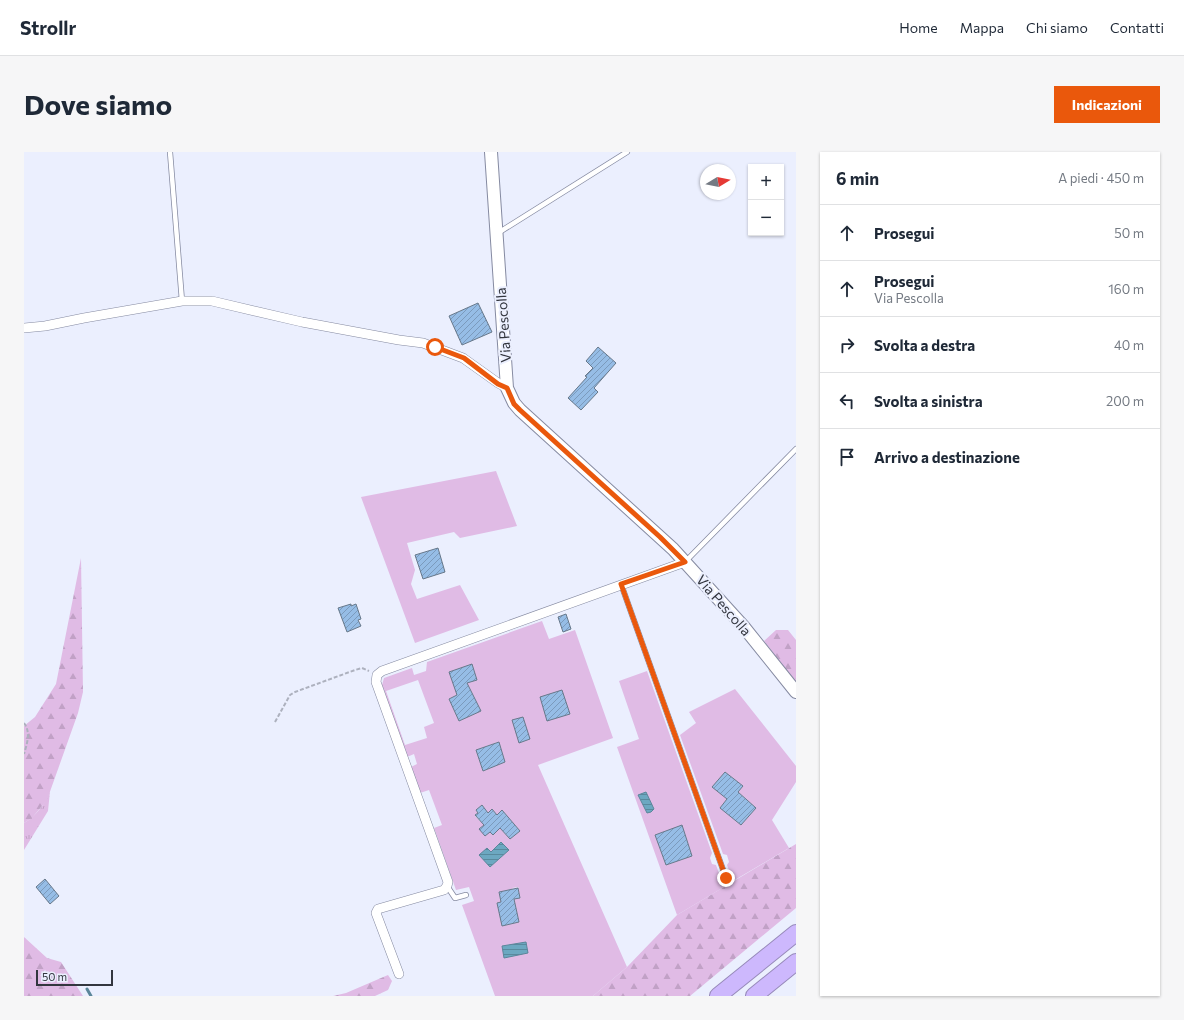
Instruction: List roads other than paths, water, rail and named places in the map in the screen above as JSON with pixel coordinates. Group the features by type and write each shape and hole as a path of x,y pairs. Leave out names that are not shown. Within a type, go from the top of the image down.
{"highway":[{"path":"718,996 796,933"},
{"path":"754,996 796,962"}],"street":[{"name":"Via Pescolla","path":"491,152 507,388 514,404 660,537 685,562 743,626 796,692"},
{"path":"24,328 45,326 182,301 212,301 302,322 423,343 464,358 498,384 507,388"},
{"path":"399,974 376,913 378,909 444,890 448,882 376,682 377,675 382,671 685,562"}],"lane":[{"path":"170,152 182,301"},
{"path":"497,234 627,152"},
{"path":"685,562 796,449"},
{"path":"621,584 726,878"},
{"path":"447,886 456,898 466,895"}],"water":[{"path":"646,792 654,809 647,813 638,795"},
{"path":"501,842 509,850 490,867 479,855 487,848 491,852"},
{"path":"526,942 528,953 504,958 502,946"}],"waterway":[{"path":"87,989 91,996"}]}
